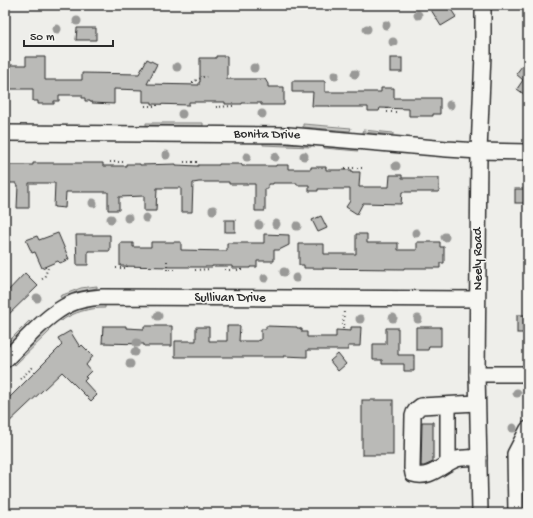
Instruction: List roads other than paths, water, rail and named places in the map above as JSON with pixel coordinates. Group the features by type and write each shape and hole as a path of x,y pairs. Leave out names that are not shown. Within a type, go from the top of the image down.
{"street":[{"name":"Neely Road","path":"480,513 477,403 477,299 478,151 483,54 483,5"},
{"name":"Bonita Drive","path":"5,133 288,135 478,151 528,152"},
{"name":"Sullivan Drive","path":"5,360 61,308 70,303 89,298 477,299"},
{"path":"477,374 528,374"},
{"path":"477,403 421,406 414,412 413,474 418,476 427,475 448,463 461,458 479,458"},
{"path":"448,405 448,463"},
{"path":"516,513 515,454 528,429"}]}
